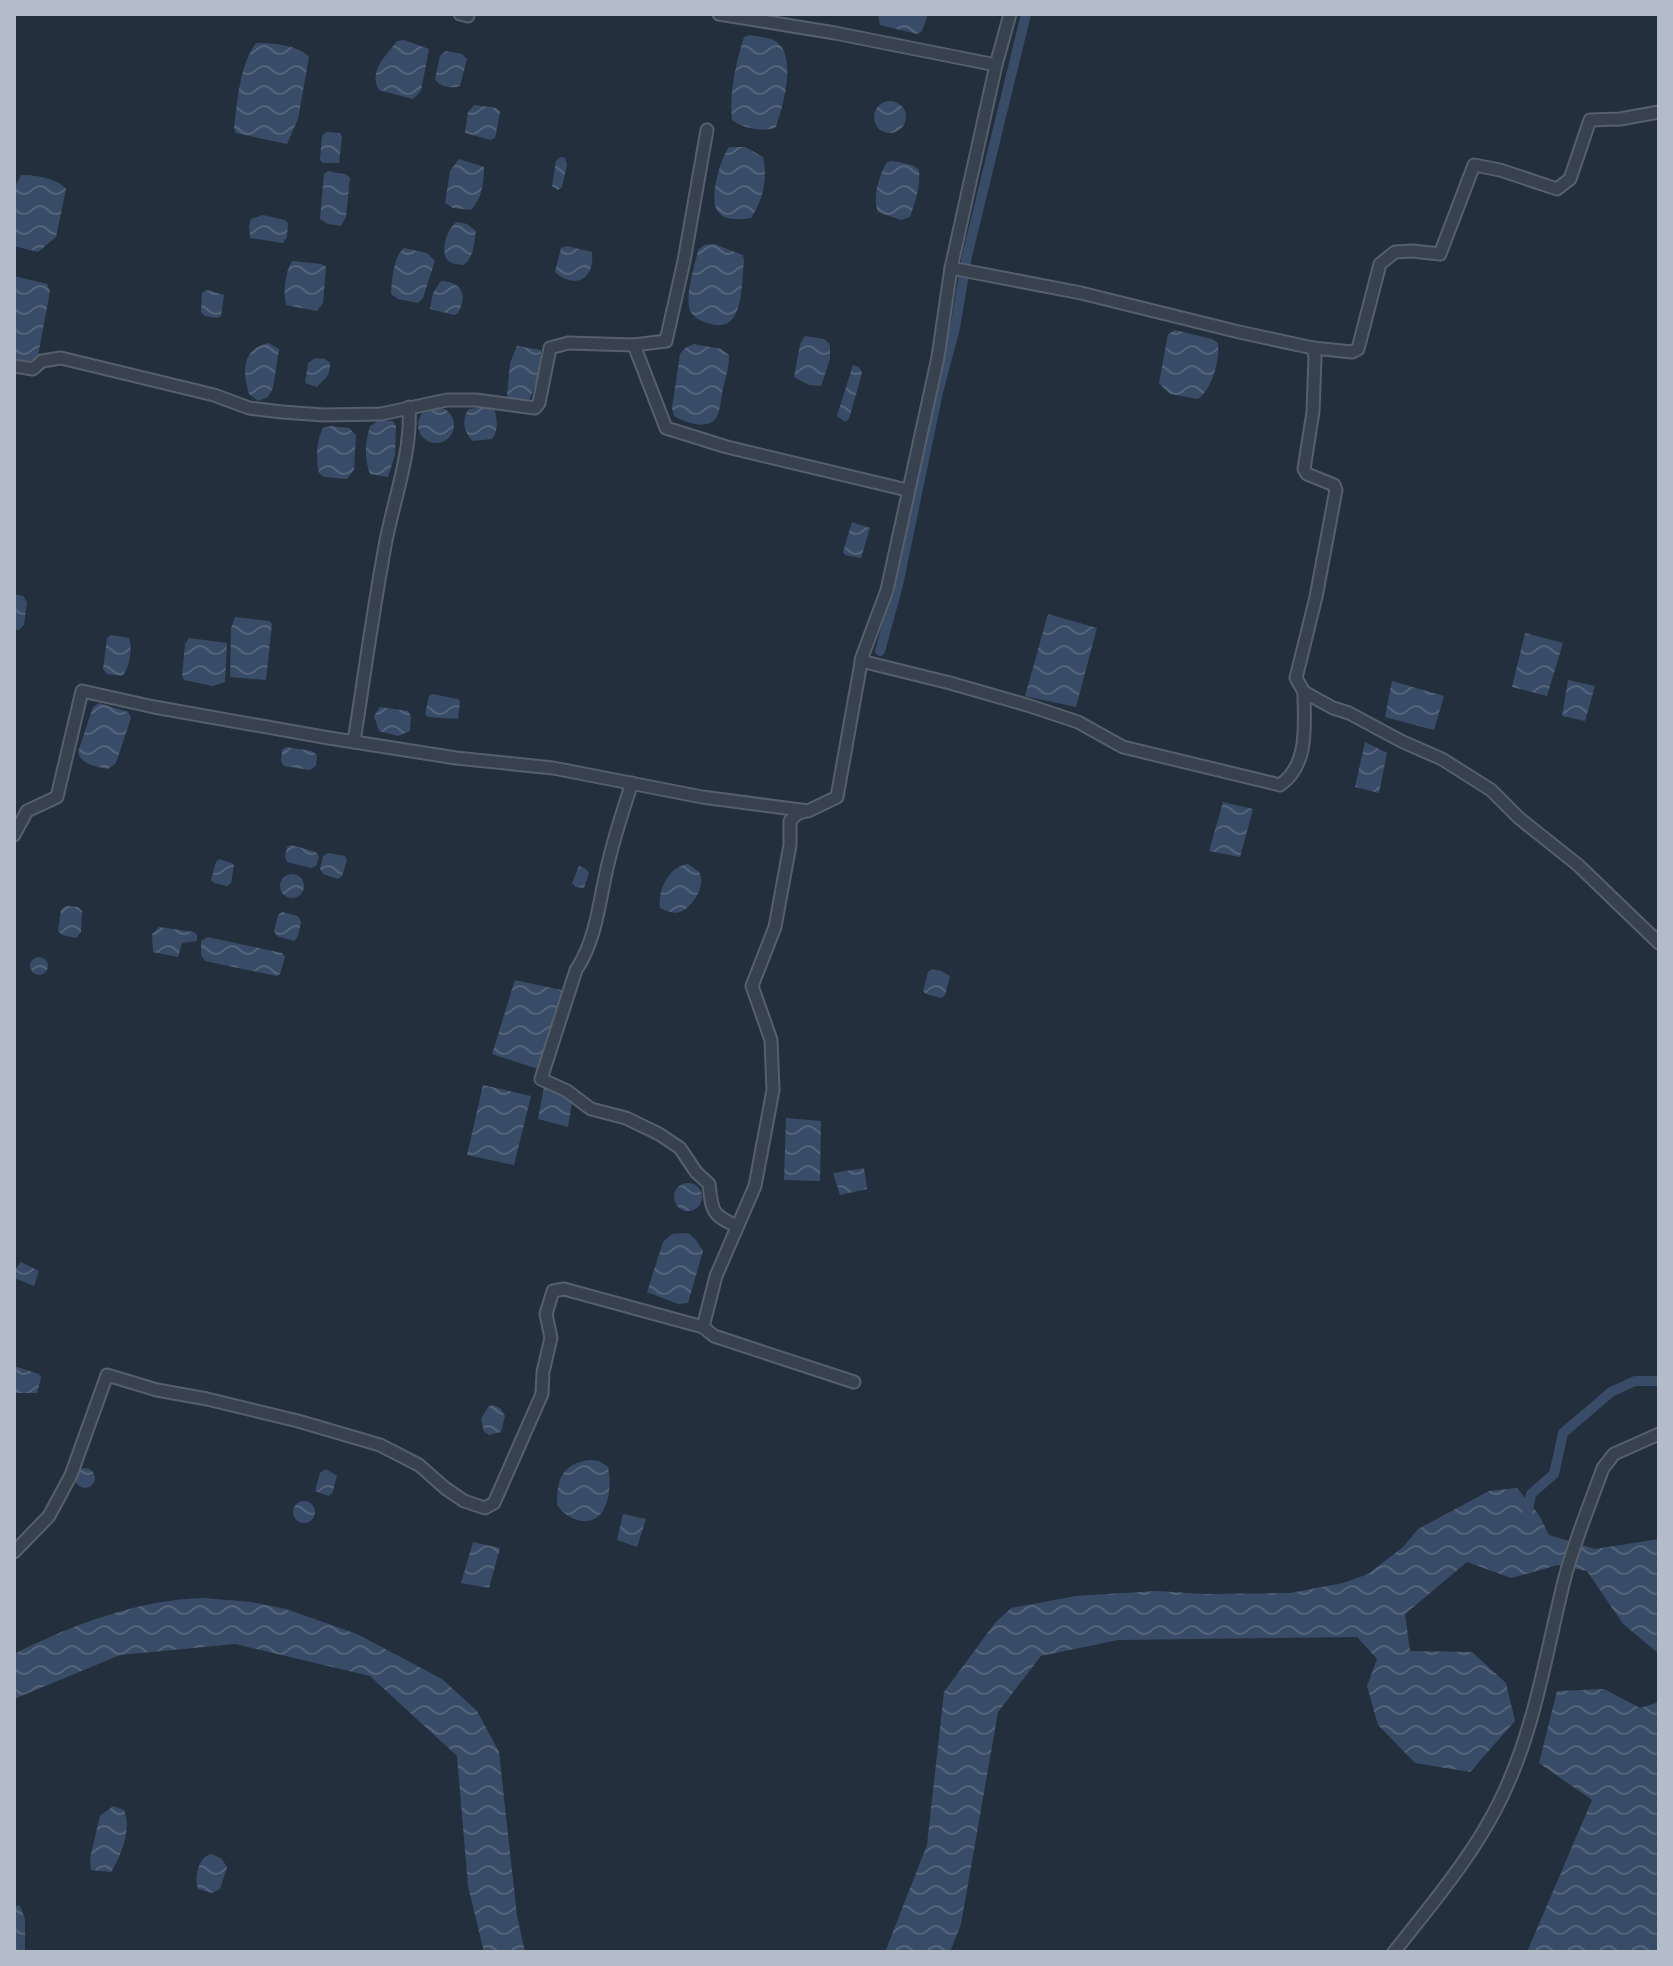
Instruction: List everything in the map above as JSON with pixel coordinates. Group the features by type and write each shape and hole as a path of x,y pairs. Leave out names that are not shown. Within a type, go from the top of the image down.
{"street":[{"path":"719,14 996,65"},
{"path":"703,1327 716,1276 755,1186 773,1090 771,1040 752,986 775,927 790,845 790,821 797,814 837,797 861,661 887,590 938,357 996,65 1010,14"},
{"path":"954,268 1081,293 1313,348 1352,352 1358,349 1380,264 1395,252 1440,254 1474,165 1500,170 1557,189 1570,179 1590,120 1620,119 1659,112"},
{"path":"14,366 33,369 42,361 61,358 214,395 249,408 282,412 381,414 447,400 490,400 535,408 539,403 550,348 568,343 662,344 668,336 707,130"},
{"path":"634,345 666,428 727,447 907,490"},
{"path":"861,661 1027,705 1078,722 1123,747 1280,785 1293,776 1304,746 1304,692 1296,678 1316,597 1336,490 1334,485 1307,474 1304,469 1313,412 1313,348"},
{"path":"354,742 384,549 406,455 409,407"},
{"path":"14,835 27,811 57,797 82,691 154,707 354,742 456,758 553,768 702,797 808,811"},
{"path":"1304,692 1442,759 1491,790 1519,818 1578,865 1659,943"},
{"path":"632,783 609,858 592,931 576,970 541,1079 567,1091 591,1109 640,1124 680,1148 696,1172 709,1184 712,1211 720,1219 737,1226"},
{"path":"14,1552 49,1516 71,1475 107,1375 157,1390 298,1421 380,1445 419,1465 464,1501 485,1508 494,1503 542,1394 543,1372 551,1338 546,1314 553,1291 564,1289 703,1327 714,1336 854,1382"},
{"path":"1394,1952 1451,1880 1508,1784 1524,1744 1566,1572 1603,1468 1629,1446 1659,1434"}],"water":[{"path":"878,14 928,14 922,31 917,34 880,25"},
{"path":"750,35 775,41 786,57 787,81 776,127 766,130 754,129 732,120 731,100 736,67 744,37"},
{"path":"404,40 429,49 421,91 413,99 379,90 376,83 377,70 384,58 397,41"},
{"path":"256,43 292,47 309,57 298,119 287,144 236,133 234,128 243,73"},
{"path":"446,51 462,54 467,59 460,86 446,87 435,79 440,56"},
{"path":"890,101 902,105 906,117 902,129 890,133 878,129 874,117 878,105"},
{"path":"474,105 496,108 500,112 495,138 491,140 465,133 468,112"},
{"path":"326,132 340,133 342,137 339,163 323,163 320,160 322,136"},
{"path":"729,147 745,147 763,157 763,189 751,218 730,219 718,212 715,206 717,177"},
{"path":"560,157 565,158 567,165 562,187 558,190 552,186 556,161"},
{"path":"459,159 484,167 480,195 471,210 453,208 445,203 450,171"},
{"path":"887,162 912,165 919,170 916,200 910,217 901,220 878,212 876,206 881,174"},
{"path":"328,171 350,178 346,217 341,226 320,219 324,174"},
{"path":"21,175 51,180 66,189 56,237 38,252 14,246 14,188"},
{"path":"263,215 288,223 287,237 283,243 250,238 251,219"},
{"path":"457,222 467,224 476,231 471,255 463,265 449,261 444,248 451,228"},
{"path":"714,244 743,255 744,261 739,306 728,323 719,325 695,317 688,300 698,250 704,245"},
{"path":"567,246 592,252 590,269 582,279 570,280 555,272 561,248"},
{"path":"404,248 427,253 435,261 423,298 418,303 398,299 391,294 395,263"},
{"path":"292,261 326,267 323,303 317,311 286,305 285,283"},
{"path":"14,276 47,284 50,291 38,356 34,361 14,360"},
{"path":"441,281 454,284 463,295 458,313 454,315 430,309 433,293"},
{"path":"207,290 224,295 221,316 217,318 201,312 202,293"},
{"path":"1175,330 1218,343 1214,374 1198,399 1170,394 1159,383 1168,334"},
{"path":"805,336 824,339 830,344 830,359 821,386 809,385 794,377 800,344"},
{"path":"268,343 279,349 273,388 268,397 258,401 249,394 246,362 253,350"},
{"path":"694,344 721,349 729,355 718,413 707,424 696,424 674,416 672,408 680,354"},
{"path":"517,346 541,350 540,371 529,402 511,401 507,396 510,363"},
{"path":"315,358 330,363 328,374 317,387 305,383 308,363"},
{"path":"853,365 859,367 862,373 849,419 845,422 837,416"},
{"path":"436,407 449,412 454,425 449,438 436,443 423,438 418,425 423,412"},
{"path":"469,409 494,409 496,417 494,436 492,439 473,441 467,434 465,417"},
{"path":"380,420 393,421 396,426 395,455 388,477 370,474 367,462 366,444 370,426"},
{"path":"323,428 349,428 356,435 354,470 347,479 324,477 319,473 319,438"},
{"path":"852,522 870,528 861,558 843,552"},
{"path":"14,594 23,596 27,602 24,625 19,630 14,629"},
{"path":"1048,614 1097,628 1076,707 1025,696"},
{"path":"235,617 272,624 266,680 230,677 231,628"},
{"path":"1525,633 1563,643 1547,696 1512,687"},
{"path":"111,635 129,638 128,664 122,676 107,674 103,669 107,638"},
{"path":"189,638 227,643 225,682 213,686 184,680 185,644"},
{"path":"1568,680 1595,686 1585,721 1562,716"},
{"path":"1392,681 1444,696 1434,730 1385,717"},
{"path":"432,694 458,699 458,719 428,717 425,714"},
{"path":"99,703 128,712 131,718 116,763 108,769 86,762 78,752 93,707"},
{"path":"380,707 408,711 411,716 410,731 398,736 379,731 374,716"},
{"path":"1365,742 1387,753 1379,793 1355,787"},
{"path":"286,747 312,751 317,755 316,766 310,770 284,766 282,750"},
{"path":"1223,802 1253,809 1240,857 1209,851"},
{"path":"291,845 316,852 319,857 316,866 311,868 287,862 287,847"},
{"path":"328,853 345,856 347,860 338,879 323,874 320,869 323,856"},
{"path":"219,859 234,864 231,883 227,886 211,880"},
{"path":"688,864 701,877 697,895 680,912 660,908 666,880 675,870"},
{"path":"579,866 589,873 584,888 572,883"},
{"path":"292,874 303,881 304,886 297,897 292,898 281,891 280,886 287,875"},
{"path":"66,906 78,907 82,911 81,932 76,938 58,931 61,910"},
{"path":"282,912 298,916 301,922 294,941 277,936 274,931 278,915"},
{"path":"159,927 194,932 197,941 182,943 178,957 153,952 152,934"},
{"path":"208,937 282,953 285,957 280,974 277,976 205,961 201,955 201,941"},
{"path":"35,957 43,957 48,966 46,973 35,975 30,970 30,962"},
{"path":"932,969 950,976 942,998 923,991 928,972"},
{"path":"515,980 566,991 541,1070 492,1054"},
{"path":"483,1085 531,1096 514,1165 467,1155"},
{"path":"544,1087 569,1097 572,1102 568,1127 538,1119"},
{"path":"786,1118 821,1121 820,1181 784,1180"},
{"path":"864,1168 867,1189 840,1195 833,1173"},
{"path":"688,1183 698,1187 702,1197 698,1207 688,1211 678,1207 674,1197 678,1187"},
{"path":"688,1233 703,1251 688,1303 678,1304 647,1292 663,1242 672,1234"},
{"path":"21,1262 39,1271 34,1286 14,1278 14,1271"},
{"path":"14,1366 39,1374 41,1378 37,1393 14,1393"},
{"path":"492,1405 500,1408 505,1416 501,1432 489,1435 484,1432 481,1419"},
{"path":"590,1460 608,1467 609,1491 602,1512 584,1521 572,1518 561,1510 557,1505 557,1495 560,1480 567,1469"},
{"path":"81,1468 89,1468 95,1478 89,1488 81,1488 75,1482 75,1474"},
{"path":"326,1469 337,1476 332,1494 328,1496 315,1491 320,1473"},
{"path":"1517,1488 1539,1515 1549,1535 1595,1549 1659,1539 1659,1654 1623,1624 1587,1571 1558,1565 1511,1578 1467,1562 1405,1614 1410,1651 1472,1652 1506,1683 1515,1721 1470,1772 1415,1763 1378,1725 1367,1686 1377,1659 1357,1637 1118,1640 1041,1656 998,1712 961,1924 950,1952 885,1952 927,1845 944,1692 995,1623 1011,1608 1076,1596 1156,1591 1290,1593 1343,1583 1368,1574 1403,1547 1418,1529 1489,1491"},
{"path":"304,1501 312,1504 315,1512 312,1520 304,1523 296,1520 293,1512 296,1504"},
{"path":"623,1514 646,1519 637,1547 617,1540"},
{"path":"473,1542 500,1548 489,1588 461,1583"},
{"path":"202,1598 286,1609 357,1634 442,1679 477,1711 499,1752 517,1916 525,1952 484,1952 468,1886 457,1756 370,1676 235,1644 120,1655 14,1699 14,1654 105,1616 153,1604"},
{"path":"1604,1689 1640,1708 1659,1702 1659,1952 1527,1952 1592,1800 1539,1763 1557,1691"},
{"path":"113,1806 124,1810 126,1817 122,1850 111,1872 91,1870 90,1858 100,1816"},
{"path":"211,1854 221,1858 227,1867 220,1889 212,1893 198,1889 197,1879 200,1863"},
{"path":"14,1905 20,1906 25,1919 25,1952 14,1952"}],"waterway":[{"path":"880,651 898,585 938,392 955,328 967,256 1026,14"},
{"path":"1527,1515 1531,1494 1554,1474 1563,1433 1611,1392 1635,1381 1659,1381"}]}
